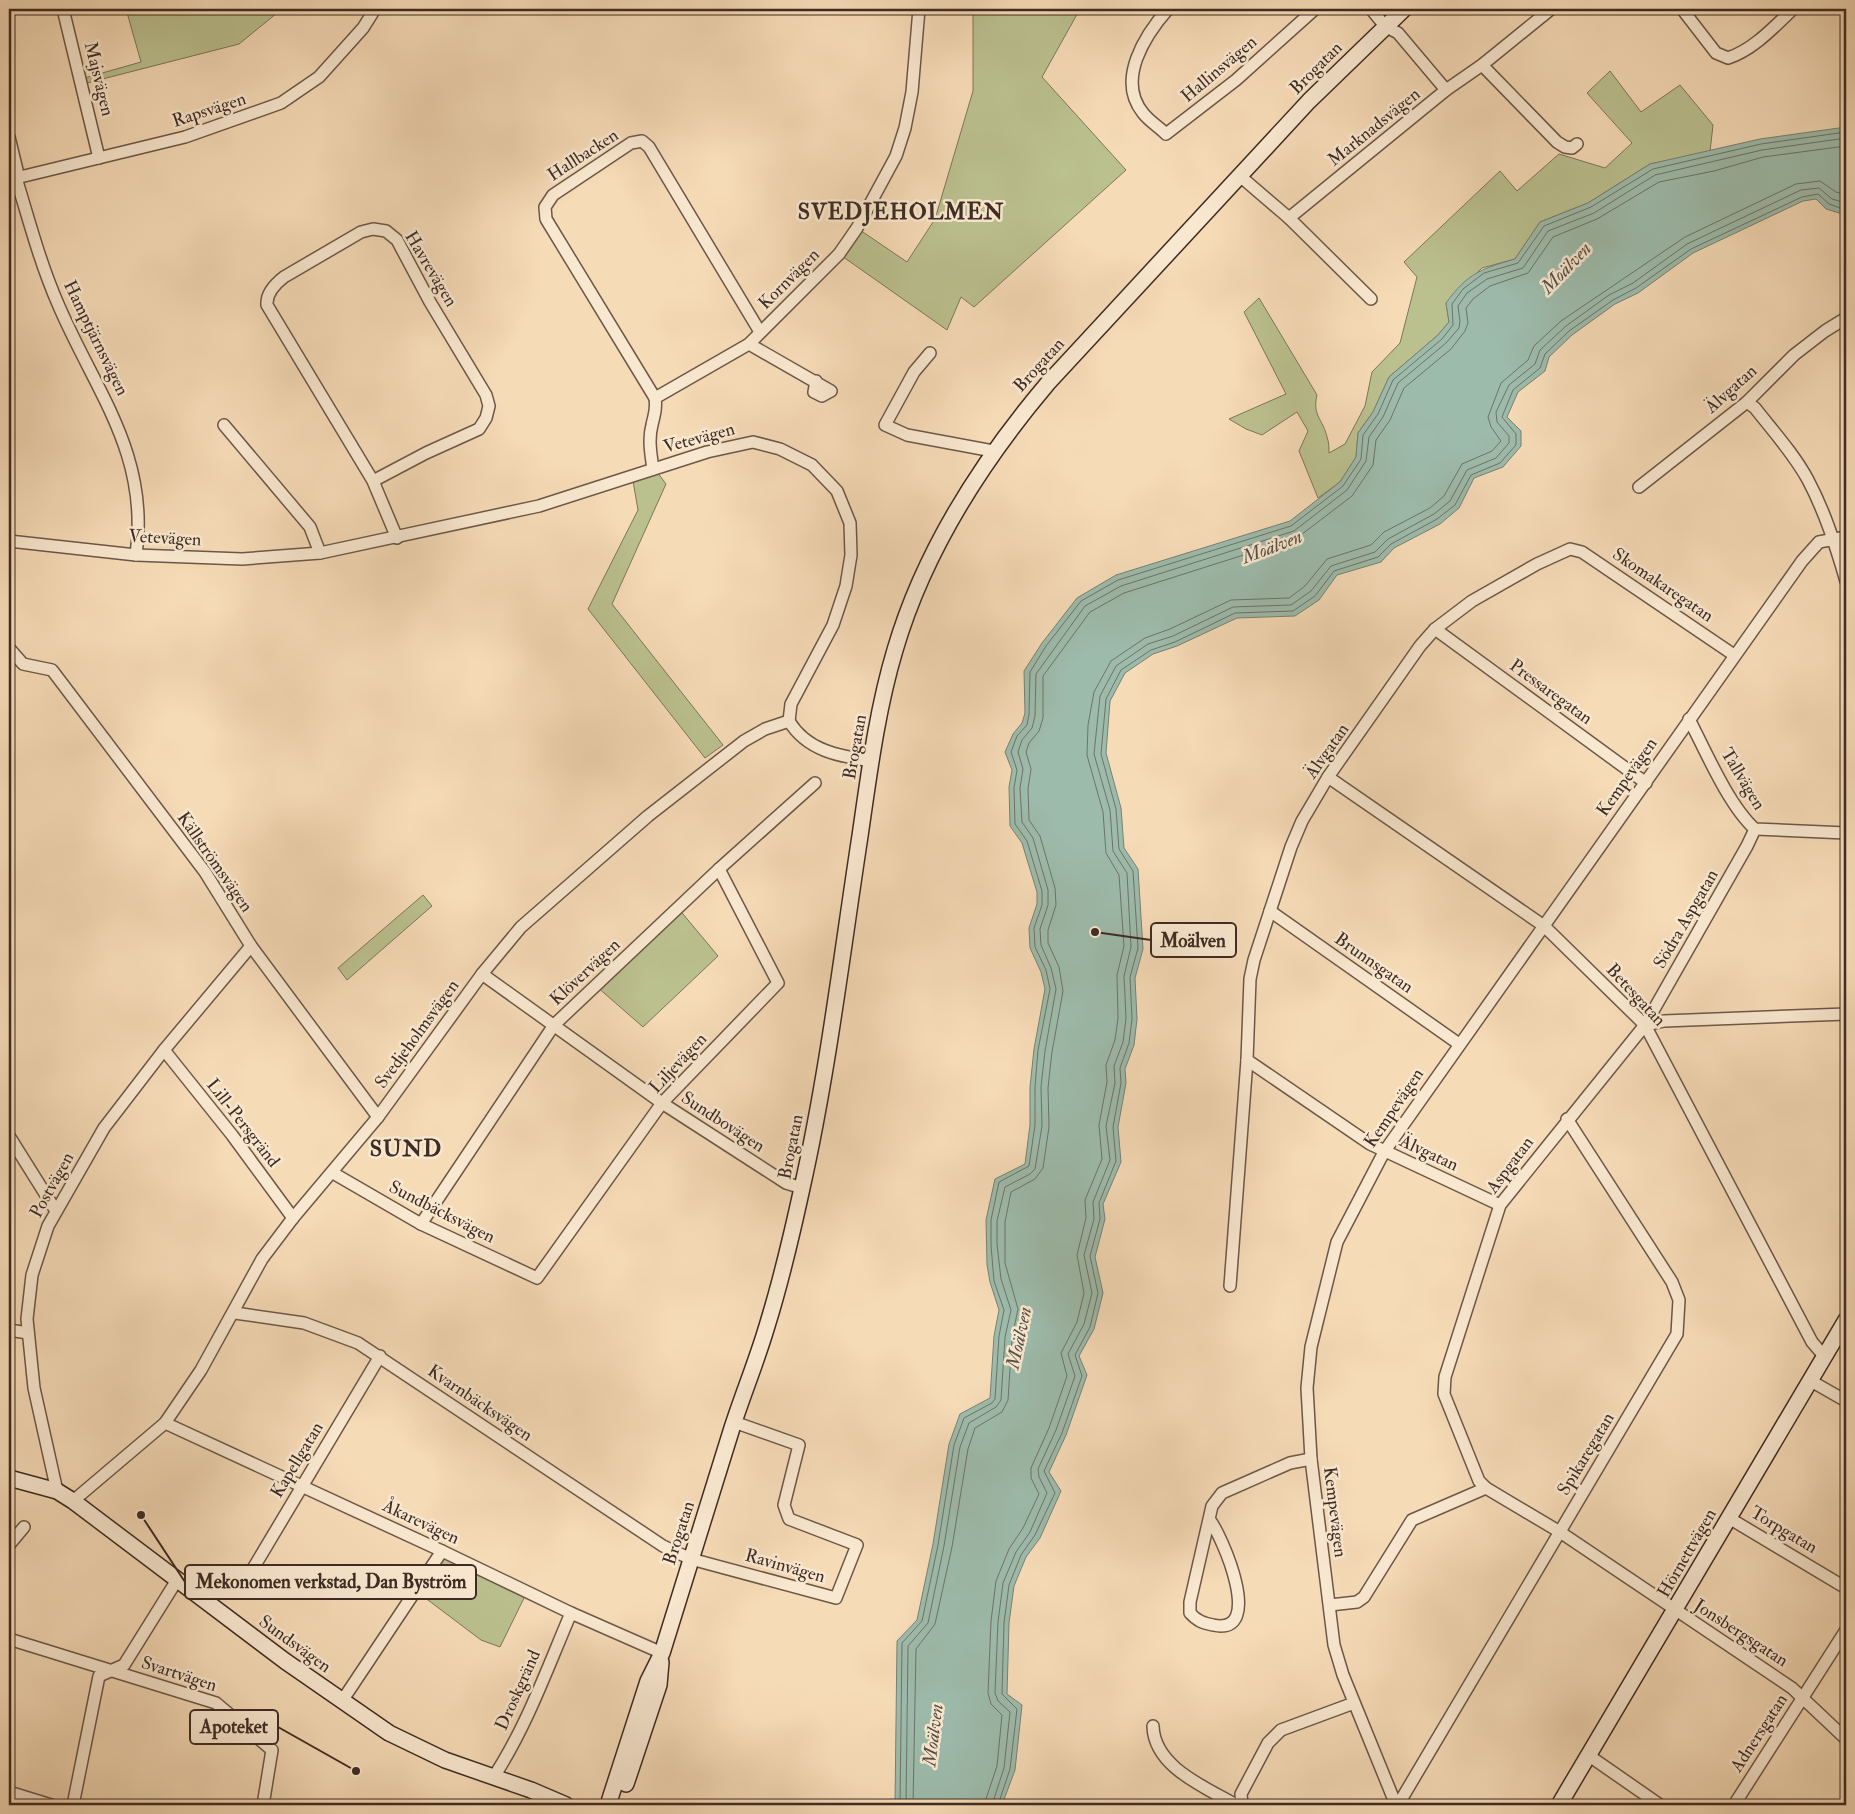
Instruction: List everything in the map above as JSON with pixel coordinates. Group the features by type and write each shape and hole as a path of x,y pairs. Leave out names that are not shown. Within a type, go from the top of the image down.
{"main road":[{"name":"Brogatan","path":"608,1805 648,1681 662,1653 734,1422 768,1324 802,1188 822,1082 871,761 895,650 918,587 946,529 993,451 1048,382 1309,102 1404,9"},
{"name":"Hörnettvägen","path":"1559,1805 1846,1320"},
{"name":"Sundsvägen","path":"9,1478 57,1491 73,1501 342,1701 411,1744 493,1778"},
{"name":"Brogatan","path":"619,1805 659,1685 662,1653"},
{"path":"493,1778 540,1805"},
{"path":"493,1778 531,1790 566,1805"}],"street":[{"name":"Majsvägen","path":"63,9 99,158"},
{"name":"Rapsvägen","path":"16,178 185,137 281,103 319,77 363,28 375,9"},
{"name":"Kornvägen","path":"655,398 749,344 839,254 870,206 896,156 905,128 912,92 919,9"},
{"name":"Hallinsvägen","path":"1168,9 1146,40 1135,61 1132,86 1143,113 1166,134 1236,80 1315,9"},
{"path":"1371,9 1385,26 1398,33 1446,90"},
{"name":"Marknadsvägen","path":"1289,218 1446,90 1482,65 1551,9"},
{"path":"1682,9 1716,53 1728,58 1736,56 1767,33 1793,9"},
{"path":"1482,65 1556,142 1565,147 1572,148 1577,144"},
{"name":"Hamptjärnsvägen","path":"9,137 16,178 34,239 58,304 118,424 138,488 136,555"},
{"name":"Hallbacken","path":"655,398 546,219 545,207 553,194 631,143 642,141 648,147 760,332"},
{"path":"1240,176 1289,218 1371,299"},
{"name":"Havrevägen","path":"373,482 426,453 479,429 486,418 489,406 486,395 430,302 397,240 386,231 373,229 361,232 284,277 275,284 267,298 267,305 373,482 397,538"},
{"name":"Älvgatan","path":"1638,488 1747,402 1794,355 1825,331 1846,318"},
{"path":"749,344 816,381"},
{"path":"930,352 914,372 885,425 907,435 993,451"},
{"path":"653,469 650,444 651,426 657,411 655,398"},
{"path":"1747,402 1755,408 1794,457 1808,479 1834,541 1846,581"},
{"path":"224,425 310,527 320,553"},
{"name":"Vetevägen","path":"9,544 136,555 242,559 320,553 539,506 707,452 753,442 780,449 812,464 837,491 850,523 852,555 846,586 833,625 791,704 789,721"},
{"name":"Kempevägen","path":"1397,1805 1354,1703 1334,1645 1311,1459 1307,1388 1311,1347 1326,1279 1337,1242 1384,1152 1734,655 1815,545 1822,541 1834,541 1846,537"},
{"name":"Älvgatan","path":"1230,1286 1247,1060 1250,979 1296,834 1328,777 1420,646 1435,629 1472,601 1537,564 1570,549"},
{"name":"Skomakaregatan","path":"1570,549 1582,552 1734,655"},
{"name":"Pressaregatan","path":"1435,629 1646,782"},
{"name":"Källströmsvägen","path":"9,648 23,664 52,670 204,872 251,946 378,1117"},
{"name":"Tallvägen","path":"1689,719 1731,798 1747,822 1755,829 1846,833"},
{"path":"789,721 796,734 812,746 847,757 871,761"},
{"name":"Svedjeholmsvägen","path":"73,1501 165,1423 234,1312 262,1259 378,1117 482,974 521,927 648,816 744,741 765,728 789,721"},
{"name":"Betesgatan","path":"1328,777 1544,926 1645,1025 1812,1342 1824,1356"},
{"name":"Klövervägen","path":"421,1224 554,1025 719,869 815,782"},
{"name":"Södra Aspgatan","path":"1645,1025 1755,829"},
{"name":"Liljevägen","path":"537,1278 662,1103 778,983 719,869"},
{"name":"Brunnsgatan","path":"1270,911 1459,1044"},
{"name":"Postvägen","path":"57,1491 34,1388 26,1319 32,1275 48,1226 104,1128 164,1050 251,946"},
{"name":"Sundbovägen","path":"482,974 662,1103 786,1183 802,1188"},
{"path":"1645,1025 1664,1021 1846,1014"},
{"name":"Aspgatan","path":"1560,1532 1486,1488 1479,1481 1444,1394 1445,1378 1500,1205 1645,1025"},
{"name":"Lill-Persgränd","path":"164,1050 232,1135 294,1218"},
{"name":"Älvgatan","path":"1247,1060 1384,1152 1500,1205"},
{"name":"Spikaregatan","path":"1397,1805 1668,1353 1677,1334 1680,1316 1679,1300 1672,1282 1567,1120"},
{"path":"9,1136 56,1211"},
{"name":"Sundbäcksvägen","path":"333,1173 421,1224 537,1278"},
{"name":"Kvarnbäcksvägen","path":"234,1312 304,1322 358,1343 663,1546 691,1559"},
{"path":"9,1330 28,1333"},
{"name":"Kapellgatan","path":"245,1582 300,1487 380,1356"},
{"path":"1811,1381 1846,1401"},
{"name":"Ravinvägen","path":"691,1559 836,1598 856,1545 790,1518 784,1505 799,1445 734,1422"},
{"name":"Åkarevägen","path":"165,1423 571,1613 662,1653"},
{"path":"1208,1519 1216,1528 1236,1581 1240,1598 1236,1617 1229,1624 1220,1627 1203,1623 1190,1613 1190,1602 1208,1519 1212,1506 1222,1493 1290,1463 1311,1459"},
{"path":"1330,1605 1357,1602 1364,1597 1412,1520 1486,1488"},
{"name":"Torpgatan","path":"1729,1518 1846,1588"},
{"path":"9,1545 24,1528"},
{"name":"Jonsbergsgatan","path":"1560,1532 1803,1697 1846,1739"},
{"path":"342,1701 442,1551"},
{"path":"73,1805 99,1676 124,1665 177,1580"},
{"name":"Droskgränd","path":"493,1778 504,1761 528,1711 571,1613"},
{"name":"Adnersgatan","path":"1734,1805 1846,1630"},
{"name":"Svartvägen","path":"9,1639 216,1703 272,1750 263,1805"},
{"path":"1242,1805 1240,1794 1268,1743 1281,1730 1354,1703"},
{"path":"1154,1726 1154,1740 1179,1773 1236,1805"},
{"path":"1588,1755 1660,1805"},
{"path":"9,1792 51,1805"}],"green space":[{"path":"126,9 241,9 267,12 270,9 282,9 239,44 83,84 81,79 141,62"},
{"path":"973,9 1080,9 1042,77 1126,170 974,307 961,297 947,330 839,254 857,228 907,262 935,219 973,91"},
{"path":"1610,71 1641,112 1680,85 1713,125 1710,152 1650,164 1588,203 1540,222 1515,259 1482,268 1446,303 1449,322 1438,335 1389,377 1373,412 1358,433 1356,457 1340,482 1318,498 1299,451 1308,431 1297,412 1262,435 1246,429 1229,419 1286,394 1244,312 1259,298 1317,395 1317,413 1328,439 1329,453 1345,444 1365,406 1372,372 1400,343 1417,277 1404,262 1500,171 1517,191 1559,154 1605,168 1632,143 1587,93"},
{"path":"657,472 666,484 612,604 723,745 705,758 588,609 638,510 633,481"},
{"path":"423,895 432,906 347,980 338,968"},
{"path":"678,908 718,956 643,1027 596,986"},
{"path":"442,1551 527,1592 500,1647 481,1640 416,1591"}],"water":[{"path":"1846,127 1846,215 1826,209 1816,199 1803,201 1693,253 1638,293 1615,304 1572,335 1549,357 1545,371 1518,392 1507,417 1521,431 1521,446 1503,467 1474,478 1459,508 1440,524 1394,548 1381,562 1337,575 1319,600 1295,616 1237,618 1177,646 1153,654 1125,673 1110,701 1106,753 1121,808 1124,848 1138,869 1143,949 1135,978 1137,1019 1134,1045 1125,1069 1126,1083 1118,1127 1121,1162 1103,1204 1105,1219 1095,1257 1103,1293 1094,1329 1079,1356 1087,1375 1066,1435 1049,1472 1061,1491 1040,1538 1026,1557 1014,1586 1009,1623 1007,1694 1022,1705 1015,1770 1002,1805 895,1805 897,1641 917,1620 933,1544 949,1444 960,1414 990,1398 994,1336 999,1310 987,1265 986,1220 995,1179 1025,1164 1030,1125 1030,1087 1034,1049 1045,989 1041,972 1030,948 1029,928 1037,904 1037,892 1022,843 1010,826 1009,787 1012,770 1005,752 1013,734 1022,723 1025,713 1024,671 1042,643 1077,598 1116,575 1290,521 1340,482 1356,457 1358,433 1373,412 1389,377 1438,335 1449,322 1446,303 1461,285 1484,269 1515,259 1540,222 1588,203 1650,164 1760,139"}],"place":[{"name":"Moälven","path":"1095,932"},
{"name":"Mekonomen verkstad, Dan Byström","path":"141,1515"},
{"name":"Apoteket","path":"356,1771"}],"district":[{"name":"SVEDJEHOLMEN","path":"901,212"},
{"name":"SUND","path":"406,1149"}]}
